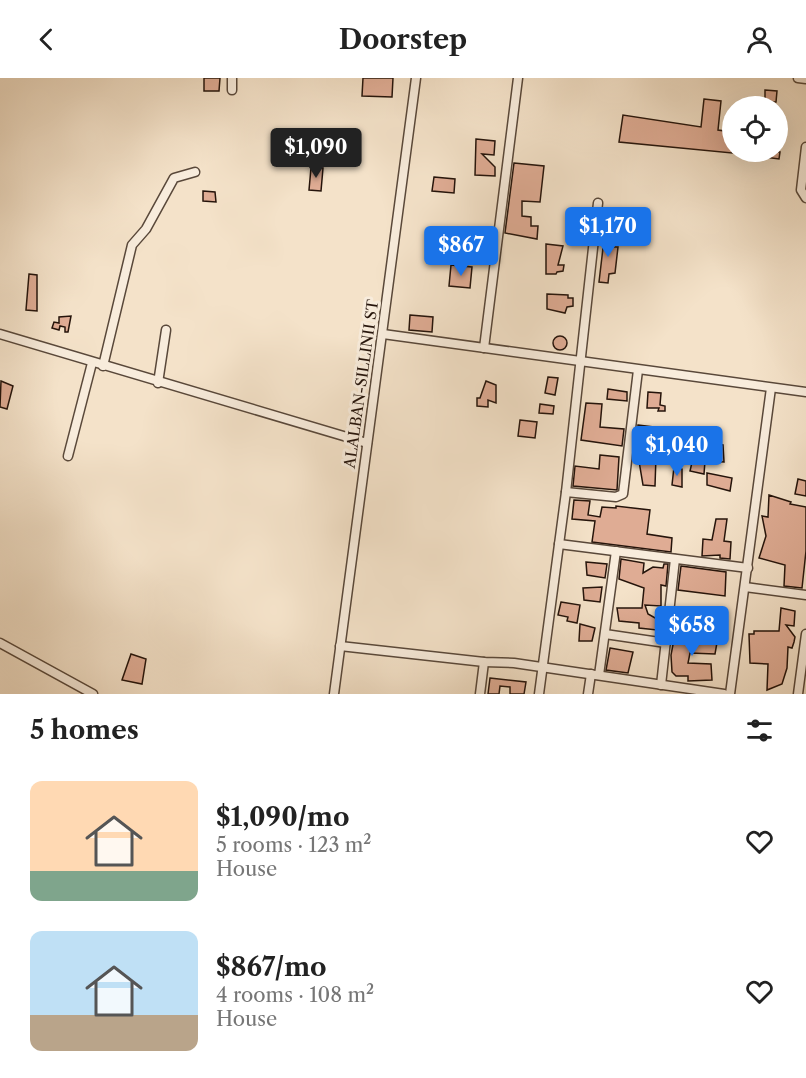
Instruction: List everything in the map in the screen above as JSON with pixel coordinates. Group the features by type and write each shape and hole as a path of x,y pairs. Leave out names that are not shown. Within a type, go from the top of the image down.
{"street":[{"path":"232,78 232,90"},
{"name":"ALALBAN-SILLINII ST","path":"334,694 416,78"},
{"path":"484,348 518,78"},
{"path":"798,78 806,79"},
{"path":"806,147 801,190 806,198"},
{"path":"103,366 132,245 146,229 174,178 195,172"},
{"path":"539,694 566,492 598,203"},
{"path":"158,383 166,330"},
{"path":"383,334 806,392"},
{"path":"0,336 367,443"},
{"path":"68,456 92,363"},
{"path":"566,492 616,497 622,494 638,370"},
{"path":"730,694 771,388"},
{"path":"559,544 748,568"},
{"path":"588,694 605,634 616,552"},
{"path":"662,685 675,559"},
{"path":"745,587 806,595"},
{"path":"605,634 666,643"},
{"path":"798,694 806,634"},
{"path":"0,643 93,694"},
{"path":"340,646 543,667 724,694"},
{"path":"480,694 484,662"}],"building":[{"path":"204,78 220,78 219,91 204,91"},
{"path":"363,78 393,78 392,97 362,96"},
{"path":"765,90 777,91 777,96 765,96"},
{"path":"704,99 721,101 718,130 722,131 722,152 619,142 623,115 701,127"},
{"path":"476,139 495,141 494,155 482,154 495,167 495,176 475,175"},
{"path":"514,163 544,166 540,202 522,201 522,216 531,217 531,226 538,226 537,239 505,233"},
{"path":"311,168 323,168 321,191 309,190"},
{"path":"434,177 455,179 454,193 432,191"},
{"path":"203,191 215,192 216,202 203,201"},
{"path":"605,231 614,232 613,247 618,247 615,273 609,274 608,283 599,282"},
{"path":"435,244 449,245 448,263 430,262"},
{"path":"546,244 563,246 558,265 564,265 563,271 546,274"},
{"path":"451,265 472,267 470,288 449,286"},
{"path":"29,274 37,275 37,311 26,310"},
{"path":"547,294 568,295 568,298 573,298 573,306 567,307 565,313 547,309"},
{"path":"410,315 433,317 432,332 409,330"},
{"path":"71,316 68,332 65,332 65,327 60,326 59,330 52,328 54,322 59,323 59,317"},
{"path":"560,336 565,338 567,343 565,348 560,350 555,348 553,343 555,338"},
{"path":"548,377 558,378 555,395 545,393"},
{"path":"1,381 13,386 7,409 0,407"},
{"path":"486,381 496,385 496,403 488,400 488,407 477,406 477,398 480,398"},
{"path":"608,389 627,392 627,401 607,399"},
{"path":"648,392 661,393 660,405 665,406 665,411 658,411 659,408 647,408"},
{"path":"586,403 602,404 600,427 624,429 622,446 581,440"},
{"path":"540,404 554,406 553,414 539,413"},
{"path":"520,420 537,422 535,438 518,436"},
{"path":"638,425 663,428 660,433 651,432 651,448 636,447"},
{"path":"663,440 674,441 673,457 661,456"},
{"path":"697,441 723,445 724,462 705,461 704,474 690,471"},
{"path":"600,455 619,457 617,490 573,486 575,466 599,469"},
{"path":"647,455 656,456 655,486 643,485 639,461"},
{"path":"674,467 682,469 682,487 672,485"},
{"path":"707,473 732,478 730,491 707,485"},
{"path":"798,479 806,481 806,496 795,494"},
{"path":"769,495 791,502 790,504 806,507 806,551 802,588 784,586 785,565 759,558 766,536 762,516 768,517"},
{"path":"574,500 590,501 588,515 600,517 602,507 616,508 616,506 650,510 647,534 672,538 671,552 592,542 595,521 572,519"},
{"path":"716,519 727,519 724,541 731,542 730,559 720,558 720,555 702,556 703,539 712,540"},
{"path":"621,559 644,563 643,573 653,567 663,568 664,564 668,564 666,586 661,585 661,606 645,605 648,614 657,619 657,630 639,628 639,623 619,621 617,608 642,608 644,588 619,579"},
{"path":"586,562 607,564 605,578 587,575"},
{"path":"681,566 726,572 725,596 678,590"},
{"path":"602,587 600,602 584,600 583,588"},
{"path":"561,602 580,605 577,623 567,621 568,617 558,615"},
{"path":"781,608 795,611 794,626 786,625 795,637 792,648 788,647 787,668 782,684 767,690 768,664 750,663 749,634 754,634 754,631 779,631"},
{"path":"580,624 595,628 592,641 579,641"},
{"path":"675,634 695,642 695,636 718,637 715,654 690,653 688,663 711,664 712,680 688,681 688,676 676,676 672,672 671,655"},
{"path":"610,648 633,652 628,673 606,670"},
{"path":"131,654 146,659 142,684 122,680"},
{"path":"490,678 526,682 524,694 510,694 510,687 500,686 499,694 488,694"}]}
